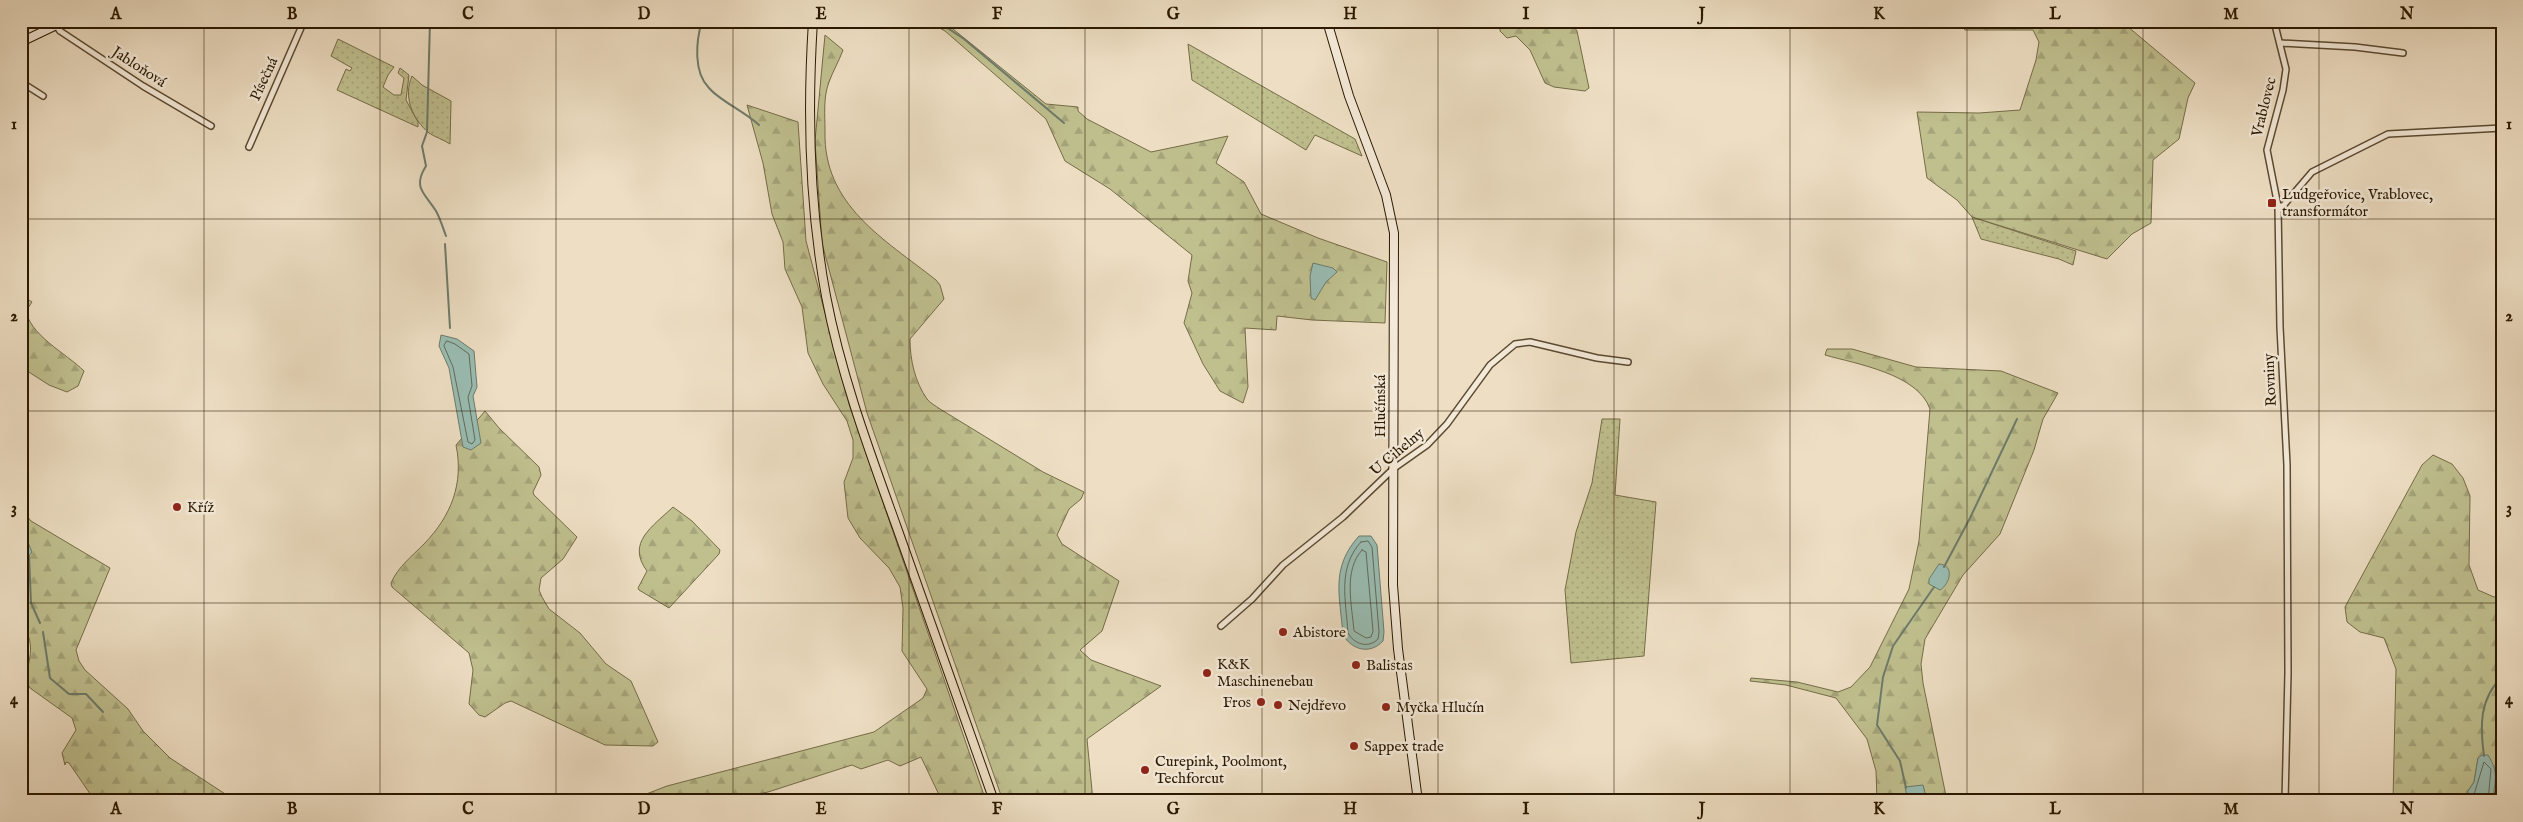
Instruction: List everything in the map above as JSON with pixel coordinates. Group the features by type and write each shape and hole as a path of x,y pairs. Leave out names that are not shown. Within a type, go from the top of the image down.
{"main road":[{"path":"813,21 810,78 811,184 826,297 857,413 994,801"}],"street":[{"path":"21,42 65,21"},
{"name":"Písečná","path":"249,147 304,21"},
{"name":"Hlučínská","path":"1327,21 1349,96 1386,195 1394,233 1394,602 1418,801"},
{"name":"Vrablovec","path":"2274,21 2285,62 2285,79 2267,150 2278,206"},
{"name":"Jabloňová","path":"56,25 60,31 136,82 211,126"},
{"path":"2280,43 2355,47 2403,53"},
{"path":"21,82 43,96"},
{"path":"2278,206 2283,206 2312,172 2393,132 2502,128"},
{"name":"Rovniny","path":"2278,206 2280,327 2288,513 2285,801"},
{"name":"U Cihelny","path":"1221,626 1252,599 1283,565 1343,517 1393,469 1417,453 1436,435 1490,365 1515,344 1530,342 1597,358 1628,362"}],"green space":[{"path":"927,21 943,21 1046,104 1078,107 1078,111 1087,119 1151,152 1228,136 1216,163 1244,182 1261,214 1318,238 1387,262 1385,323 1312,320 1277,316 1276,330 1245,328 1248,387 1243,403 1220,391 1203,364 1184,323 1192,293 1188,281 1192,255 1110,189 1065,161 1046,119 945,31"},
{"path":"1500,21 1570,21 1577,31 1589,88 1585,91 1554,87 1545,83 1530,50 1516,36 1507,38 1500,31"},
{"path":"1962,21 2121,21 2195,83 2188,98 2179,139 2153,160 2151,223 2132,234 2107,259 1972,217 1957,200 1927,178 1917,112 1979,113 2020,110 2036,60 2039,42 2033,30 1965,30 1960,25"},
{"path":"825,35 843,50 829,82 825,100 827,157 834,180 860,218 896,250 936,280 940,285 944,299 910,339 911,355 919,385 928,400 940,409 1043,472 1084,492 1081,499 1069,509 1057,535 1062,544 1119,581 1102,631 1080,650 1091,660 1161,686 1087,739 1093,801 1003,801 867,413 822,243 815,141"},
{"path":"338,39 394,67 383,87 394,95 401,95 404,78 398,73 400,68 409,75 406,100 418,122 418,127 337,90 346,69 350,71 352,68 331,56"},
{"path":"1188,44 1355,139 1362,156 1315,135 1306,150 1192,80"},
{"path":"412,76 422,85 451,101 450,144 429,133 414,114 408,91"},
{"path":"747,105 798,122 806,241 849,404 986,801 942,801 921,757 900,766 888,760 861,769 852,765 768,792 725,801 628,801 667,786 874,732 923,698 927,689 902,651 903,608 900,587 889,568 860,538 848,518 844,482 853,458 853,440 847,421 823,384 808,353 802,307 785,269 783,242 772,214 763,163"},
{"path":"1972,217 2076,251 2073,265 2059,259 1981,239"},
{"path":"21,295 32,302 28,308 25,307 28,317 40,335 84,371 78,386 67,392 49,385 21,367"},
{"path":"1827,349 1852,349 1916,367 2001,371 2058,393 2043,419 2034,450 2000,534 1963,575 1925,639 1921,664 1923,683 1947,801 1927,801 1923,786 1906,793 1908,801 1877,801 1876,771 1867,739 1836,698 1786,685 1750,681 1751,678 1797,682 1838,692 1851,687 1870,667 1909,589 1919,541 1930,409 1923,397 1913,387 1900,379 1885,372 1825,355"},
{"path":"485,411 499,428 539,467 541,475 533,492 534,495 577,537 563,559 541,578 539,590 542,597 549,609 580,633 606,664 631,681 658,742 653,746 605,745 511,701 485,717 479,715 469,704 473,670 469,653 392,587 391,583 397,572 424,544 442,522 448,511 457,486 458,459 456,445"},
{"path":"1602,419 1620,419 1615,495 1656,502 1644,656 1571,663 1565,590 1576,532 1592,483"},
{"path":"2433,455 2452,464 2463,478 2470,496 2469,565 2478,590 2494,597 2502,595 2502,801 2493,801 2496,784 2478,758 2474,782 2468,791 2467,801 2393,801 2396,669 2384,638 2360,632 2347,622 2345,607 2422,465"},
{"path":"673,507 692,521 720,550 719,554 669,608 639,590 638,588 647,571 641,561 639,552 644,536"},
{"path":"21,509 31,521 110,568 76,650 79,661 85,670 128,709 143,731 170,758 236,801 95,801 69,763 66,762 65,765 62,753 76,730 72,718 30,688 25,679 31,650 29,637 21,623"}],"water":[{"path":"1313,263 1333,268 1337,272 1326,282 1315,300 1311,298 1310,276"},
{"path":"441,335 457,339 474,351 477,387 473,396 481,443 471,450 463,447 449,368 439,346"},
{"path":"21,526 32,552 28,557 21,554"},
{"path":"1359,536 1371,536 1377,545 1384,632 1383,641 1373,648 1367,649 1356,647 1343,635 1339,595 1340,571 1344,559"},
{"path":"1939,564 1944,565 1949,571 1946,584 1940,590 1929,584 1929,579"},
{"path":"2482,755 2488,755 2494,767 2493,801 2467,801 2468,791 2474,782 2478,758"},
{"path":"1923,785 1927,801 1908,801 1905,787"}],"waterway":[{"path":"430,21 427,132 422,146 426,166 420,180 420,185 424,195 437,214 446,236"},
{"path":"702,21 697,47 700,74 714,93 759,125"},
{"path":"937,21 964,39 1064,123"},
{"path":"445,244 450,328"},
{"path":"1944,567 1970,518 2017,419"},
{"path":"29,556 31,603 40,623"},
{"path":"1906,788 1900,761 1877,725 1883,677 1893,646 1934,587"},
{"path":"43,632 50,678 69,694 86,694 103,712"},
{"path":"2484,756 2482,724 2485,704 2494,686 2502,677"},
{"path":"1907,795 1907,801"}],"place":[{"name":"Ludgeřovice, Vrablovec, transformátor","path":"2272,203"},
{"name":"Kříž","path":"177,507"},
{"name":"Abistore","path":"1283,632"},
{"name":"Balistas","path":"1356,665"},
{"name":"K&K Maschinenebau","path":"1207,673"},
{"name":"Fros","path":"1261,702"},
{"name":"Nejdřevo","path":"1278,705"},
{"name":"Myčka Hlučín","path":"1386,707"},
{"name":"Sappex trade","path":"1354,746"},
{"name":"Curepink, Poolmont, Techforcut","path":"1145,770"}]}
